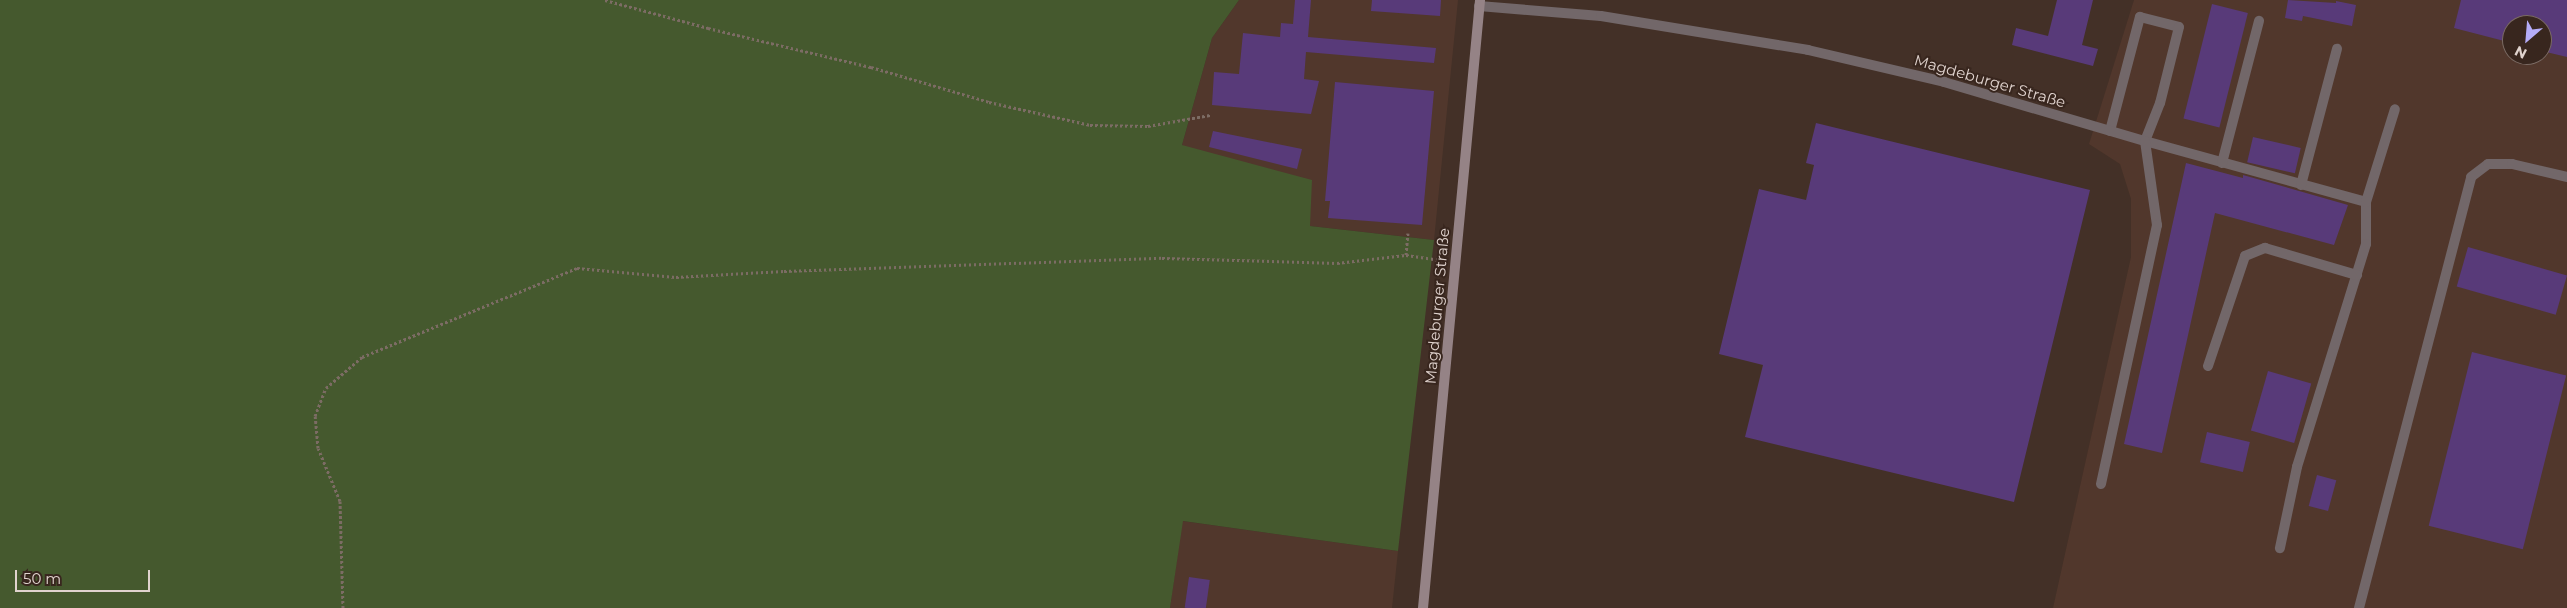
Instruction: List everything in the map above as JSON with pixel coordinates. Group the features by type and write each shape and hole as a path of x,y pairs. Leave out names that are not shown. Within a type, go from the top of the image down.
{"main road":[{"name":"Magdeburger Straße","path":"1423,608 1480,3"}],"street":[{"name":"Magdeburger Straße","path":"1480,3 1601,16 1808,50 1944,82 2222,164 2366,202"},
{"path":"2101,484 2157,225 2145,141 2160,103 2179,27 2140,18 2110,131"},
{"path":"2222,164 2259,21"},
{"path":"2301,185 2337,49"},
{"path":"2280,548 2297,467 2366,244 2366,202 2395,109"},
{"path":"2359,608 2471,177 2488,164 2512,164 2567,177"},
{"path":"2208,366 2245,256 2265,248 2357,275"}],"path":[{"path":"605,0 708,28 871,67 989,102 1090,125 1148,126 1210,115"},
{"path":"1406,255 1408,233"},
{"path":"343,608 340,501 318,448 315,416 326,388 362,357 577,268 676,277 784,271 1162,258 1337,263 1406,255 1456,262"}],"shaded area":[{"path":"1239,0 1458,0 1434,240 1310,226 1182,145 1212,38"},
{"path":"2134,0 2567,0 2567,608 2053,608 2131,257 2131,199 2120,164 2089,144"},
{"path":"1182,521 1398,551 1392,608 1170,608"}],"green space":[{"path":"0,0 1239,0 1212,38 1182,145 1312,180 1310,226 1434,240 1398,551 1183,521 1170,608 0,608"}],"building":[{"path":"1295,0 1311,0 1308,37 1436,48 1434,63 1306,52 1304,79 1319,81 1311,114 1212,105 1214,72 1239,74 1243,33 1280,37 1281,23 1293,24"},
{"path":"1372,0 1441,0 1440,16 1371,11"},
{"path":"2057,0 2093,0 2082,45 2098,49 2093,66 2012,45 2016,28 2048,36"},
{"path":"2288,0 2336,3 2336,1 2356,5 2352,26 2303,16 2302,21 2285,18"},
{"path":"2461,0 2567,0 2567,57 2552,53 2552,15 2502,15 2502,40 2454,28"},
{"path":"2212,4 2248,13 2219,127 2183,118"},
{"path":"1335,82 1434,91 1422,225 1328,218 1330,201 1325,201"},
{"path":"1816,123 2090,190 2014,502 1745,437 1763,365 1719,354 1759,189 1806,200 1814,165 1806,163"},
{"path":"1213,131 1302,149 1297,169 1209,147"},
{"path":"2253,137 2301,148 2295,173 2247,162"},
{"path":"2186,163 2243,178 2243,175 2348,205 2334,245 2215,213 2162,453 2124,444"},
{"path":"2468,247 2567,275 2556,315 2457,286"},
{"path":"2472,352 2566,375 2523,549 2429,526"},
{"path":"2268,371 2311,383 2294,443 2251,431"},
{"path":"2207,432 2250,442 2243,472 2200,462"},
{"path":"2317,475 2336,480 2328,511 2309,506"},
{"path":"1189,577 1210,580 1206,608 1185,608"}]}
